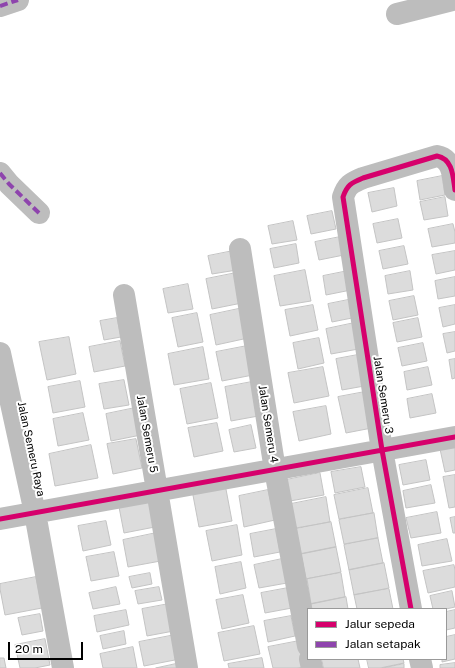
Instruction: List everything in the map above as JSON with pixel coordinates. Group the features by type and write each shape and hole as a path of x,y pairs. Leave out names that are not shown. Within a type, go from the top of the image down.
{"street":[{"path":"0,6 18,0"},
{"path":"396,14 453,0"},
{"name":"Jalan Semeru 3","path":"411,608 382,450 343,197 345,190 349,185 363,178 437,156 442,157 452,169 455,190"},
{"path":"0,174 39,214"},
{"name":"Jalan Semeru 4","path":"240,249 275,470 307,641"},
{"name":"Jalan Semeru 5","path":"124,295 187,668"},
{"name":"Jalan Semeru Raya","path":"0,353 35,513 63,668"},
{"path":"0,519 455,437"}],"building":[{"path":"442,176 445,195 420,200 417,181"},
{"path":"394,188 397,206 372,212 368,193"},
{"path":"445,197 448,216 424,220 420,202"},
{"path":"332,211 336,229 311,234 307,216"},
{"path":"398,219 402,238 377,243 373,224"},
{"path":"293,221 297,240 272,244 268,226"},
{"path":"453,224 455,243 432,247 428,229"},
{"path":"340,237 344,255 319,260 315,242"},
{"path":"296,244 299,263 274,268 270,249"},
{"path":"404,246 408,264 383,269 379,251"},
{"path":"233,251 237,270 212,274 208,256"},
{"path":"455,251 455,270 436,274 432,255"},
{"path":"305,270 311,301 280,306 274,276"},
{"path":"348,271 351,290 326,295 323,276"},
{"path":"410,271 413,290 388,294 385,276"},
{"path":"236,273 242,303 212,309 206,279"},
{"path":"455,277 455,296 438,299 435,281"},
{"path":"188,284 193,309 168,313 163,289"},
{"path":"414,296 418,315 393,320 389,301"},
{"path":"353,299 357,317 332,322 328,304"},
{"path":"313,305 318,330 290,336 285,310"},
{"path":"455,305 455,324 443,327 439,308"},
{"path":"243,308 248,338 216,345 210,315"},
{"path":"197,313 203,342 178,347 172,318"},
{"path":"117,318 121,337 104,340 100,321"},
{"path":"418,318 422,337 397,342 393,323"},
{"path":"359,322 364,348 331,354 326,329"},
{"path":"455,332 455,351 447,353 443,334"},
{"path":"69,337 76,374 47,380 39,342"},
{"path":"319,338 324,363 298,369 293,343"},
{"path":"120,341 125,366 94,372 89,347"},
{"path":"423,343 427,361 402,366 398,348"},
{"path":"247,346 253,375 222,381 216,352"},
{"path":"203,347 209,379 174,385 168,354"},
{"path":"363,354 370,385 342,390 336,359"},
{"path":"455,359 455,378 452,379 449,360"},
{"path":"323,367 329,396 294,403 288,373"},
{"path":"428,367 432,385 407,390 404,372"},
{"path":"124,380 129,405 104,409 99,384"},
{"path":"80,381 85,407 53,413 48,387"},
{"path":"257,381 264,415 231,421 225,387"},
{"path":"211,383 218,418 187,424 180,389"},
{"path":"370,391 377,427 346,433 338,397"},
{"path":"432,394 436,413 410,418 407,399"},
{"path":"326,406 331,434 299,441 293,412"},
{"path":"135,408 141,435 111,441 106,414"},
{"path":"83,413 89,440 58,446 53,419"},
{"path":"217,423 223,451 194,457 188,428"},
{"path":"251,425 256,448 234,452 229,430"},
{"path":"136,439 142,468 113,474 107,444"},
{"path":"91,445 98,478 55,486 49,454"},
{"path":"455,446 455,470 445,472 440,449"},
{"path":"426,460 430,480 403,485 399,465"},
{"path":"361,467 365,487 335,493 331,472"},
{"path":"320,473 324,495 290,501 286,480"},
{"path":"455,475 455,507 449,508 443,477"},
{"path":"225,484 232,521 199,527 192,490"},
{"path":"431,485 435,503 406,508 403,491"},
{"path":"368,488 373,513 339,519 334,495"},
{"path":"268,490 275,520 244,527 239,496"},
{"path":"326,497 330,522 296,528 291,504"},
{"path":"154,500 160,526 124,533 119,507"},
{"path":"437,512 441,533 411,538 406,518"},
{"path":"374,513 378,538 344,544 339,520"},
{"path":"455,517 455,533 453,533 450,518"},
{"path":"106,521 111,545 83,551 78,526"},
{"path":"331,522 336,547 301,554 296,529"},
{"path":"237,525 242,555 212,561 206,531"},
{"path":"276,529 280,552 254,557 250,534"},
{"path":"161,532 166,560 128,567 123,540"},
{"path":"378,538 383,563 349,570 344,545"},
{"path":"447,539 452,561 422,566 418,545"},
{"path":"336,547 341,572 306,579 301,554"},
{"path":"114,552 119,576 91,581 86,557"},
{"path":"282,559 287,583 259,588 254,565"},
{"path":"241,562 246,588 220,594 215,567"},
{"path":"384,563 389,588 354,595 349,570"},
{"path":"454,565 455,587 428,593 423,571"},
{"path":"150,573 152,584 132,588 129,577"},
{"path":"341,573 345,597 311,604 307,579"},
{"path":"36,577 42,608 5,615 0,584"},
{"path":"116,587 120,604 93,609 89,593"},
{"path":"159,587 162,600 138,604 135,591"},
{"path":"288,588 292,608 265,613 261,593"},
{"path":"389,589 393,608 357,608 354,595"},
{"path":"452,591 455,607 447,609 433,608 430,596"},
{"path":"243,595 249,623 222,629 216,600"},
{"path":"346,597 348,608 312,608 311,604"},
{"path":"174,603 179,630 147,636 142,609"},
{"path":"126,610 129,625 97,632 94,616"},
{"path":"455,610 455,628 447,630 447,612"},
{"path":"40,614 43,631 22,635 18,618"},
{"path":"291,616 295,636 268,642 264,621"},
{"path":"254,626 260,654 224,661 218,633"},
{"path":"124,631 126,644 103,649 100,636"},
{"path":"175,635 180,659 144,666 139,642"},
{"path":"455,635 455,659 442,662 442,660 447,660 447,637"},
{"path":"45,639 50,665 35,668 20,668 15,645"},
{"path":"299,641 304,667 273,668 268,647"},
{"path":"133,647 137,668 103,668 100,654"},
{"path":"0,658 4,658 6,668 0,668"},
{"path":"262,658 264,668 229,668 228,664"},
{"path":"322,660 358,660 360,668 324,668"},
{"path":"367,660 403,660 404,663 380,668 369,668"},
{"path":"185,662 186,668 156,668"},
{"path":"455,663 455,668 440,668 440,665"},
{"path":"404,664 404,668 383,668"}],"marked path":[{"path":"0,6 18,0"},
{"path":"0,173 9,184 39,213"}],"cycle path":[{"path":"411,608 382,450 343,197 346,190 352,183 363,178 437,156 442,158 449,165 453,174 455,190"},
{"path":"0,519 455,437"}]}
